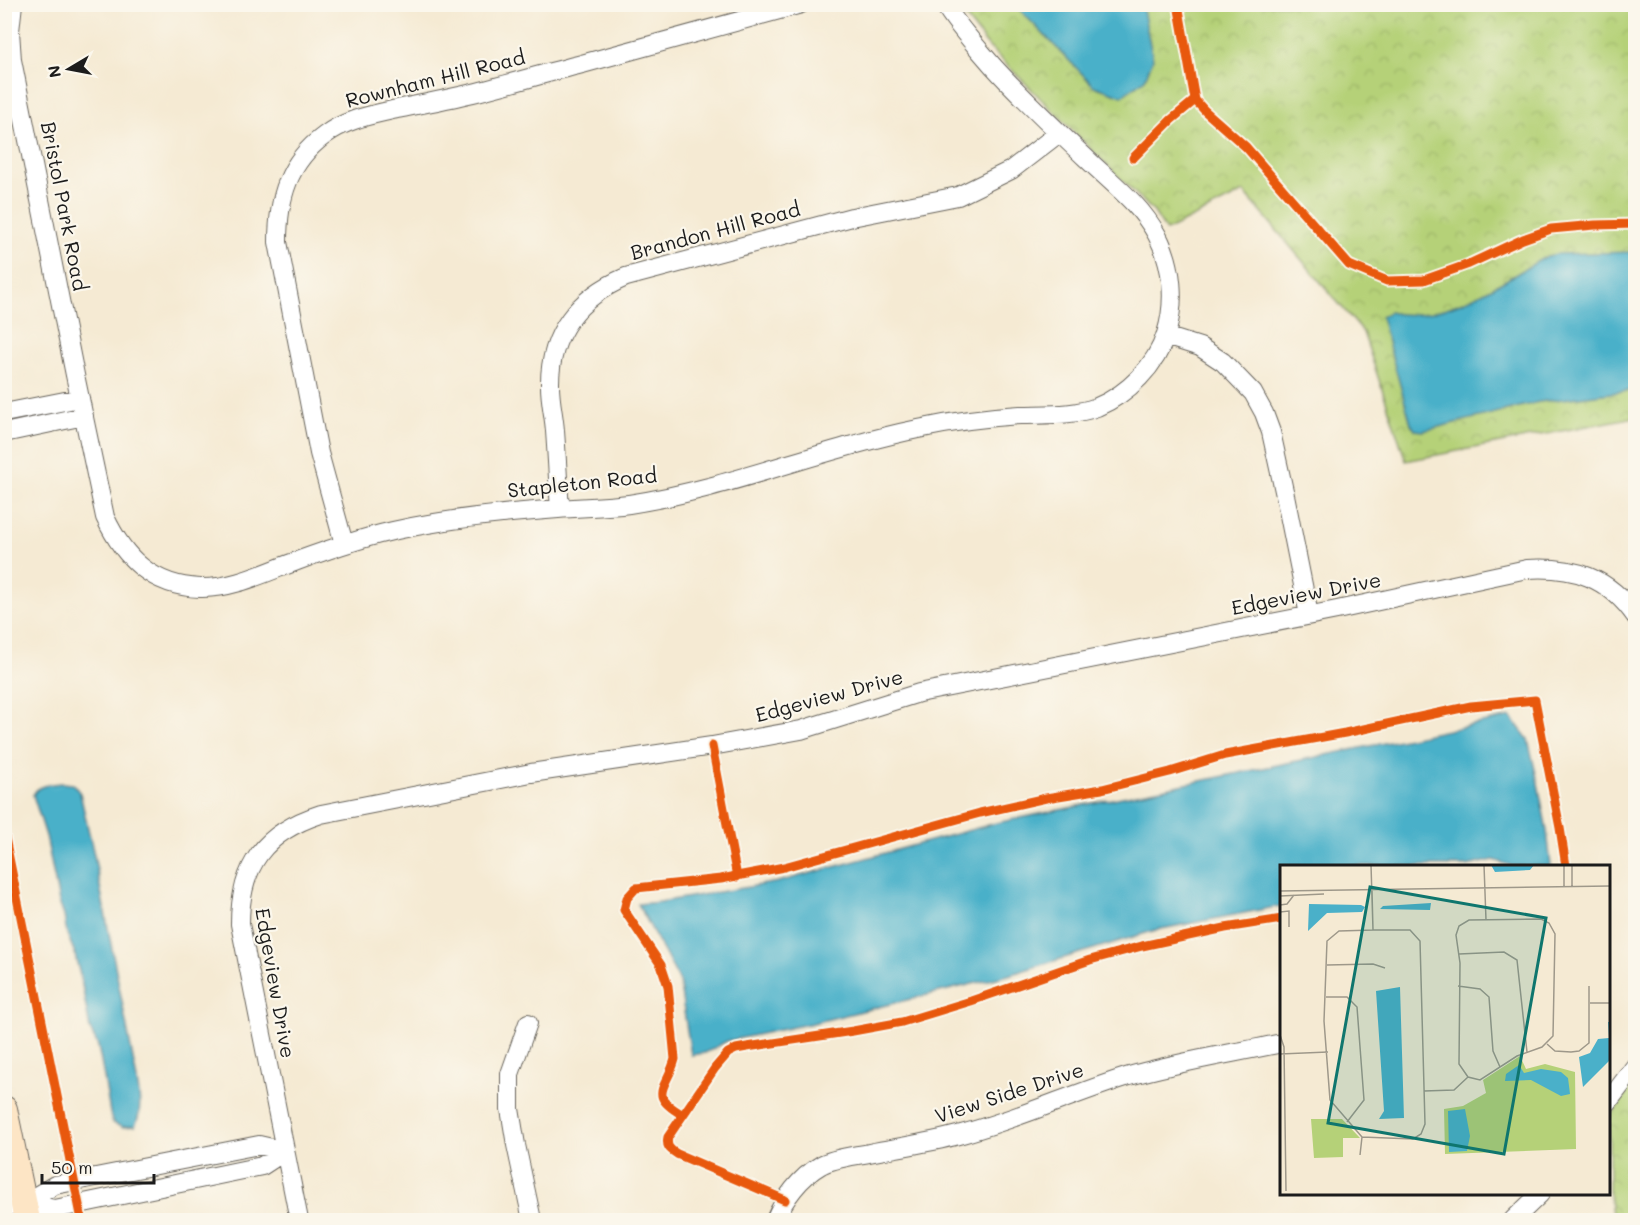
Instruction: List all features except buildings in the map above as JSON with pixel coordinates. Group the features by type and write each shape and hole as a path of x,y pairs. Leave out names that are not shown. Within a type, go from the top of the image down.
{"main road":[{"path":"4,1109 18,1210"}],"street":[{"name":"Bristol Park Road","path":"13,4 10,31 12,60 82,407"},
{"name":"Rownham Hill Road","path":"344,544 319,453 278,242 278,220 282,195 290,174 302,157 326,134 362,117 473,93 801,4"},
{"path":"944,4 963,32 1024,100 1122,192 1155,232 1166,254 1172,291 1165,336 1200,347 1223,362 1253,393 1271,432 1309,615"},
{"name":"Brandon Hill Road","path":"560,509 555,428 550,397 552,362 559,336 568,321 588,299 611,283 636,274 852,218 958,196 1011,170 1059,133"},
{"name":"Stapleton Road","path":"82,407 105,517 122,548 136,564 157,578 177,585 218,588 344,544 402,529 486,515 628,504 719,485 846,447 921,428 1003,416 1058,414 1085,410 1099,406 1126,390 1147,367 1165,336"},
{"path":"4,412 82,407"},
{"path":"4,433 82,407"},
{"name":"Edgeview Drive","path":"299,1221 244,947 240,924 240,903 244,882 261,851 300,820 531,773 712,746 801,730 919,693 1337,610 1527,569 1565,569 1584,574 1616,594 1635,617"},
{"path":"528,1023 510,1074 510,1109 532,1221"},
{"name":"View Side Drive","path":"775,1221 785,1200 802,1180 821,1165 851,1156 958,1135 1085,1091 1155,1070 1280,1043"},
{"path":"1610,1101 1635,1065"},
{"path":"18,1210 55,1185 259,1145 285,1151"},
{"path":"1513,1221 1539,1195"}],"green space":[{"path":"965,4 1634,5 1636,14 1635,417 1406,461 1363,332 1244,192 1166,231 1154,212 988,46 959,9"},
{"path":"1635,1081 1635,1220 1613,1220 1609,1195 1610,1117"}],"water":[{"path":"1024,5 1142,5 1153,59 1145,79 1122,96 1094,86 1019,9"},
{"path":"1635,252 1635,390 1539,402 1423,431 1415,430 1411,424 1381,317 1389,312 1409,315 1429,313 1450,307 1471,299 1547,256"},
{"path":"1511,717 1528,739 1547,831 1551,865 1509,865 1494,860 1472,865 1280,865 1280,906 1156,930 1005,976 813,1023 727,1041 705,1053 691,1055 679,980 638,904 778,882 996,823"},
{"path":"62,783 73,784 80,793 94,855 140,1101 135,1126 122,1127 113,1123 98,1046 90,1029 81,979 59,902 46,836 33,795 42,787"}],"cycle path":[{"path":"1178,4 1195,100"},
{"path":"1133,158 1195,100 1246,147 1349,265 1387,281 1424,280 1469,264 1551,229 1636,224"},
{"path":"683,1115 665,1102 662,1096 664,1084 675,1059 668,986 661,965 624,910 627,898 636,888 721,879 784,867 980,813 1046,798 1102,789 1225,755 1345,733 1471,706 1535,700 1566,865"},
{"path":"712,746 737,877"},
{"path":"4,833 82,1220"},
{"path":"785,1200 677,1154 670,1149 667,1143 668,1137 715,1068 728,1053 747,1047 902,1022 1090,960 1225,928 1280,919"}]}
